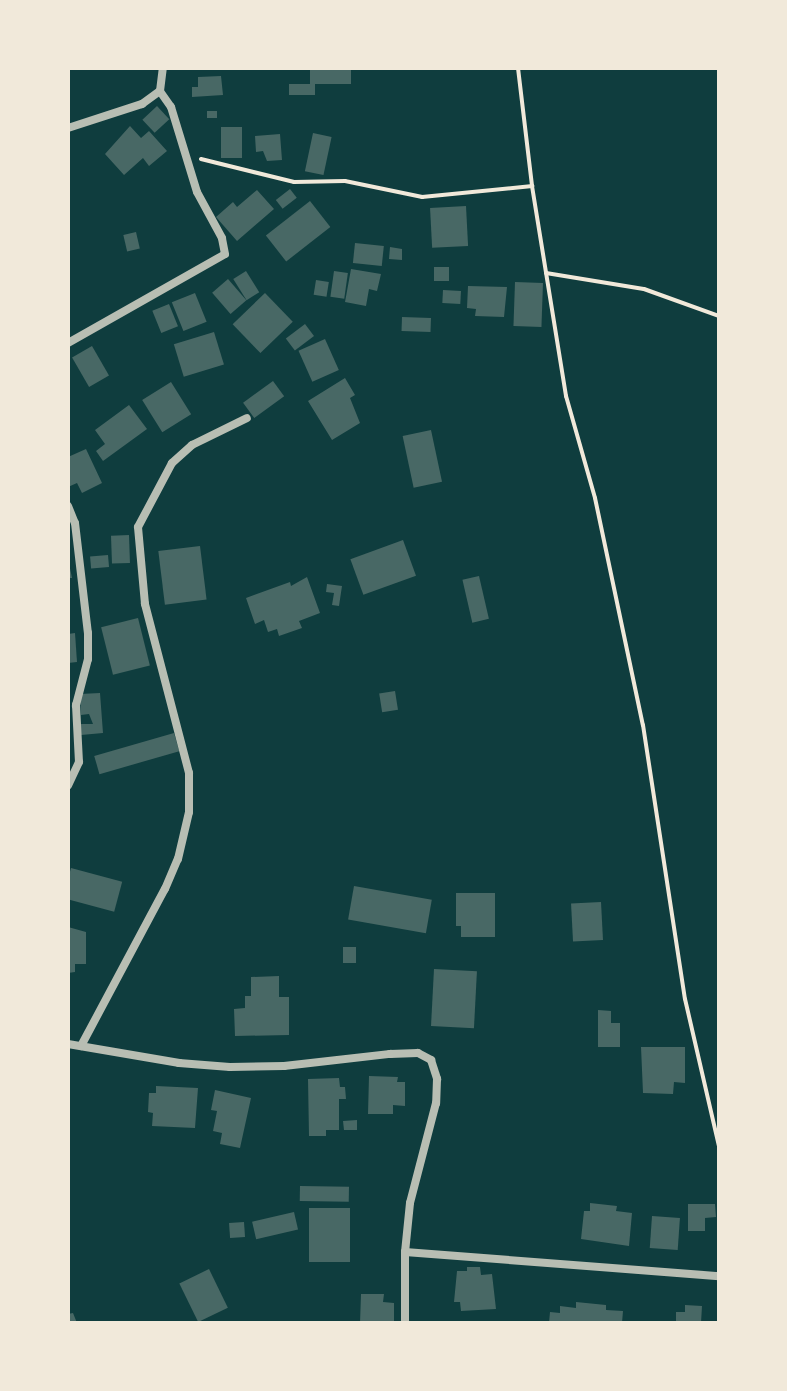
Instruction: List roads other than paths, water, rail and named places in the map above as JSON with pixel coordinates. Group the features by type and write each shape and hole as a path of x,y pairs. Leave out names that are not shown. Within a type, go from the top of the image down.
{"street":[{"path":"68,343 224,257 226,247 197,192 171,107 160,91 163,68"},
{"path":"68,128 142,104 160,91"},
{"path":"81,1046 165,889 178,859 189,812 189,773 145,604 138,527 172,463 192,445 247,418"},
{"path":"68,506 75,523 88,659 76,705 79,762 68,786"},
{"path":"68,1044 179,1063 230,1067 284,1066 418,1053 431,1060 437,1079 436,1103 410,1203 405,1252 405,1323"},
{"path":"405,1252 719,1276"}]}
